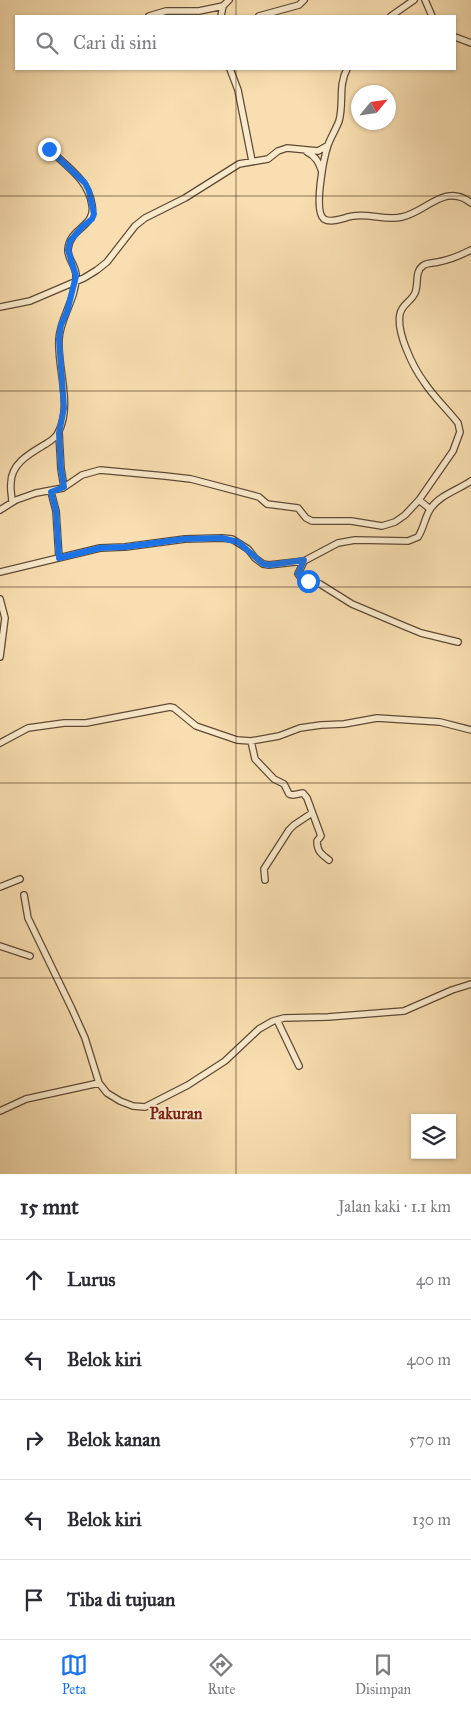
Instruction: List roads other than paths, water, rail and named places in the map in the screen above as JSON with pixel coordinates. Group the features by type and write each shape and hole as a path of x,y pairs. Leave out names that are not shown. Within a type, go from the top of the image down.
{"street":[{"path":"152,15 166,11 200,11 223,6 230,0"},
{"path":"263,15 299,5 304,0"},
{"path":"392,15 414,0"},
{"path":"425,0 432,15"},
{"path":"221,15 223,6"},
{"path":"456,38 471,44"},
{"path":"230,70 238,90 252,161"},
{"path":"346,70 342,85 339,120 327,146 318,202 320,215 325,220 332,221 360,215 402,218 432,202 453,196 458,195 471,203"},
{"path":"0,307 30,301 97,270 106,262 122,240 145,218 185,198 239,164 268,159 278,151 287,148 321,151 327,146"},
{"path":"49,149 85,183 94,214 92,219 70,241 68,250 76,271 76,281 61,325 59,339 64,408 59,433 64,487"},
{"path":"300,150 314,156 323,172"},
{"path":"0,510 12,502 36,493 51,492 64,487 82,475 100,470 191,480 258,497 267,504 298,508 306,518 312,521 351,521 382,526 395,522 405,515 419,500 453,451 459,438 460,428 458,423 423,381 400,332 398,323 400,313 403,306 416,292 420,268 471,250"},
{"path":"12,502 10,484 15,470 26,456 52,441 59,433"},
{"path":"0,572 100,548 125,547 184,539 222,538 238,542 263,564 270,565 304,560 338,543 355,540 408,541 418,537 424,528 430,509 444,496 471,481"},
{"path":"51,492 56,511 59,558"},
{"path":"419,500 430,509"},
{"path":"304,560 298,574 302,579 320,584 347,601 421,633 458,642"},
{"path":"0,599 5,618 0,657"},
{"path":"0,743 28,728 64,722 95,722 170,707 202,728 237,740 251,741 279,736 300,728 321,724 344,724 377,718 440,722 471,730"},
{"path":"251,741 255,759 276,780 284,784 290,795 303,793 310,804 321,836 317,841 318,850 320,854 329,860"},
{"path":"265,880 264,869 289,830 312,813"},
{"path":"0,887 12,884 20,879"},
{"path":"24,894 28,918 85,1038 99,1083 107,1093 133,1106 144,1107 152,1105 188,1086 225,1061 259,1029 277,1020 284,1018 320,1018 404,1012 452,990 471,984"},
{"path":"0,946 30,956"},
{"path":"277,1020 299,1066"},
{"path":"0,1111 26,1099 99,1083"}],"district":[{"name":"Pakuran","path":"176,1113"}]}
